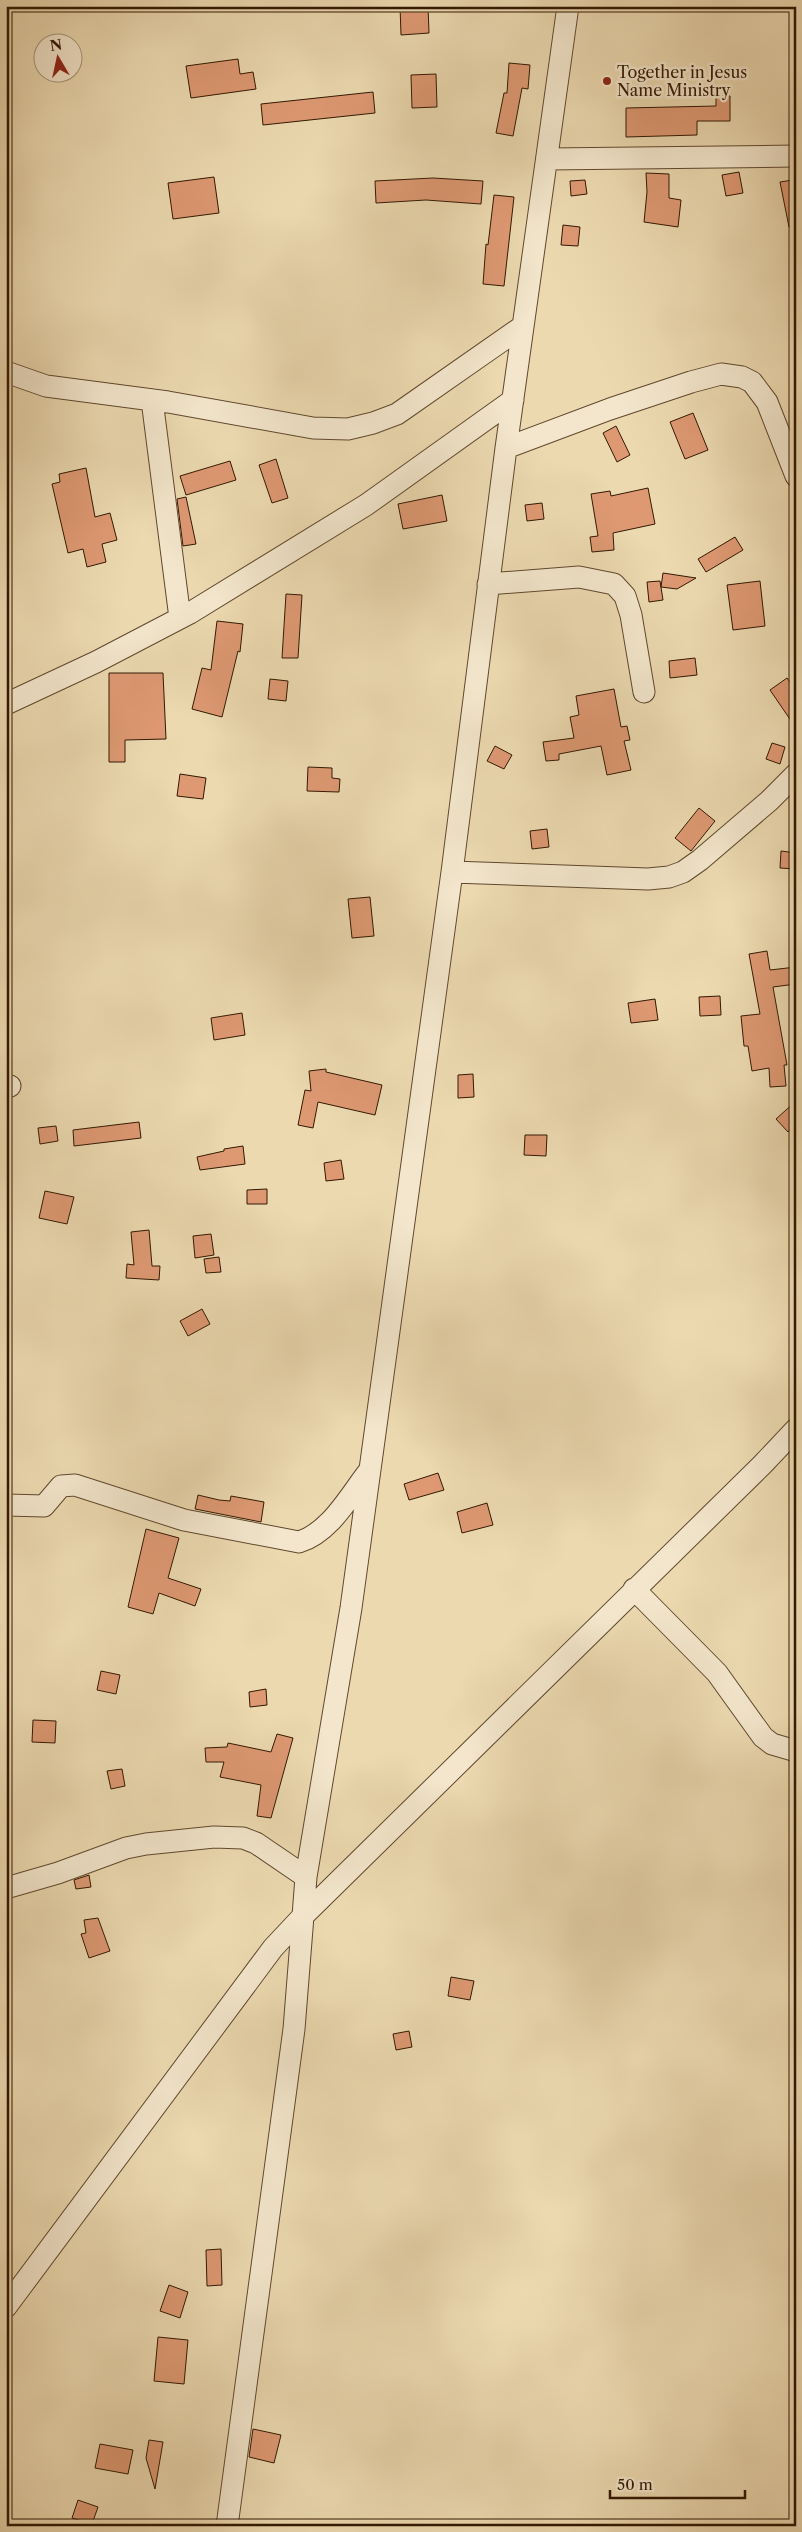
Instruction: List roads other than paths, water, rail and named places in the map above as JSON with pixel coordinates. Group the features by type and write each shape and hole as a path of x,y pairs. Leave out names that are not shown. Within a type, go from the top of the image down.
{"street":[{"path":"227,2526 294,2029 306,1877 351,1608 452,872 522,326 548,159 568,6"},
{"path":"548,159 796,156"},
{"path":"6,372 46,386 152,400 313,428 348,429 398,414 522,326"},
{"path":"506,448 619,406 721,374 742,376 752,382 767,402 796,476"},
{"path":"152,400 180,618"},
{"path":"6,704 96,662 180,618 366,505 512,400"},
{"path":"488,584 578,577 614,584 625,596 631,615 644,692"},
{"path":"452,872 648,879 669,876 683,872 700,860 769,801 796,774"},
{"path":"6,2307 273,1948 303,1916 634,1589 762,1465 796,1429"},
{"path":"6,1505 44,1506 61,1486 75,1485 184,1520 299,1542 310,1539 324,1527 369,1470"},
{"path":"634,1589 717,1673 763,1737 772,1744 796,1751"},
{"path":"6,1888 58,1873 126,1848 214,1837 243,1838 256,1843 306,1877"}],"place":[{"name":"Together in Jesus Name Ministry","path":"607,81"}]}
